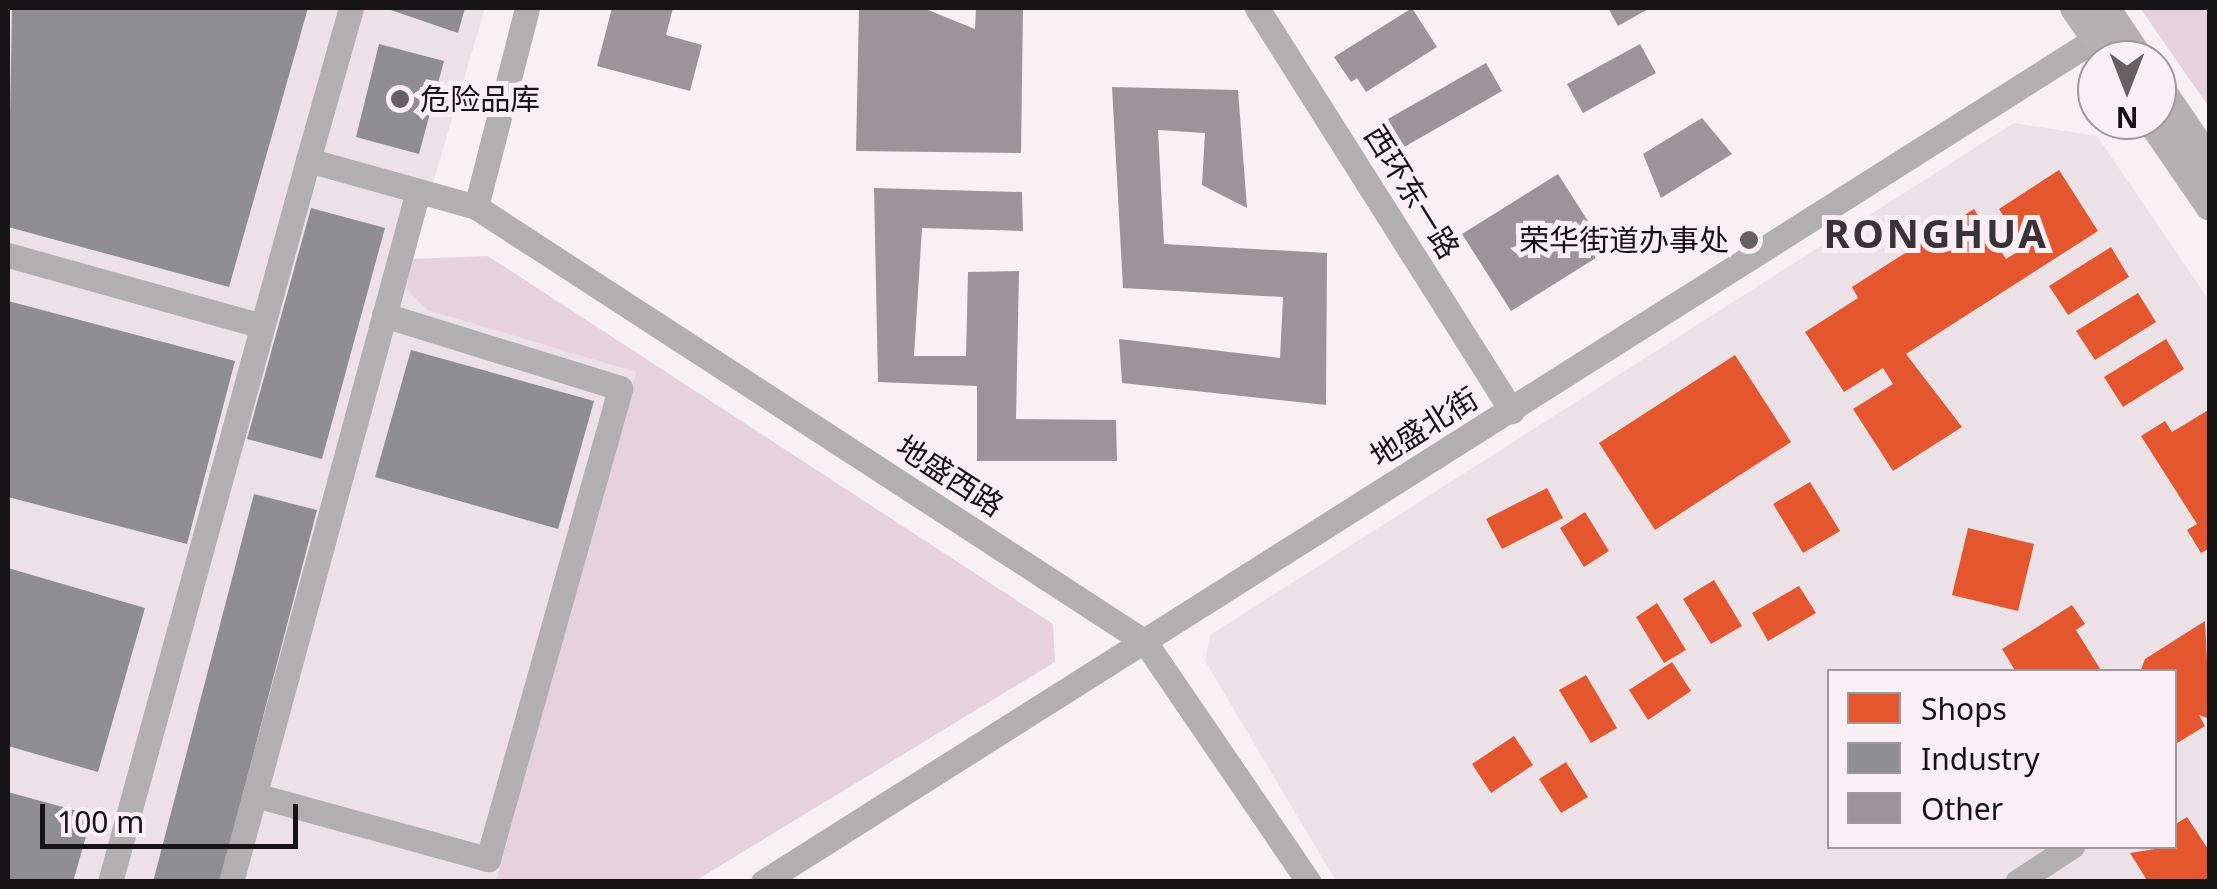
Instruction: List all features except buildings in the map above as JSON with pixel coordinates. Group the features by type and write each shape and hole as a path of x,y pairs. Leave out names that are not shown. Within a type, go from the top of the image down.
{"main road":[{"path":"2075,8 2107,33"},
{"path":"2177,113 2210,162"},
{"path":"2165,140 2210,206"}],"street":[{"path":"110,882 351,8"},
{"path":"476,208 528,8"},
{"name":"西环东一路","path":"1257,8 1512,410"},
{"name":"地盛北街","path":"764,882 2107,33"},
{"name":"地盛西路","path":"308,160 476,208 1146,642 1308,882"},
{"path":"231,882 418,191"},
{"path":"8,255 262,326"},
{"path":"254,795 488,859 620,388 384,315"},
{"path":"2017,882 2067,849"}],"shaded area":[{"path":"8,8 485,8 405,277 427,310 636,371 496,881 8,881"},
{"path":"2140,8 2209,8 2209,107 2177,61 2177,40 2162,40"},
{"path":"2014,123 2077,133 2077,140 2100,140 2209,300 2209,881 1336,881 1205,661 1210,635"},
{"path":"488,256 1053,624 1055,662 695,881 496,881 636,372 427,310 407,289 410,259"}],"place":[{"name":"危险品库","path":"400,99"},
{"name":"荣华街道办事处","path":"1749,240"}],"district":[{"name":"RONGHUA","path":"1936,233"}]}
